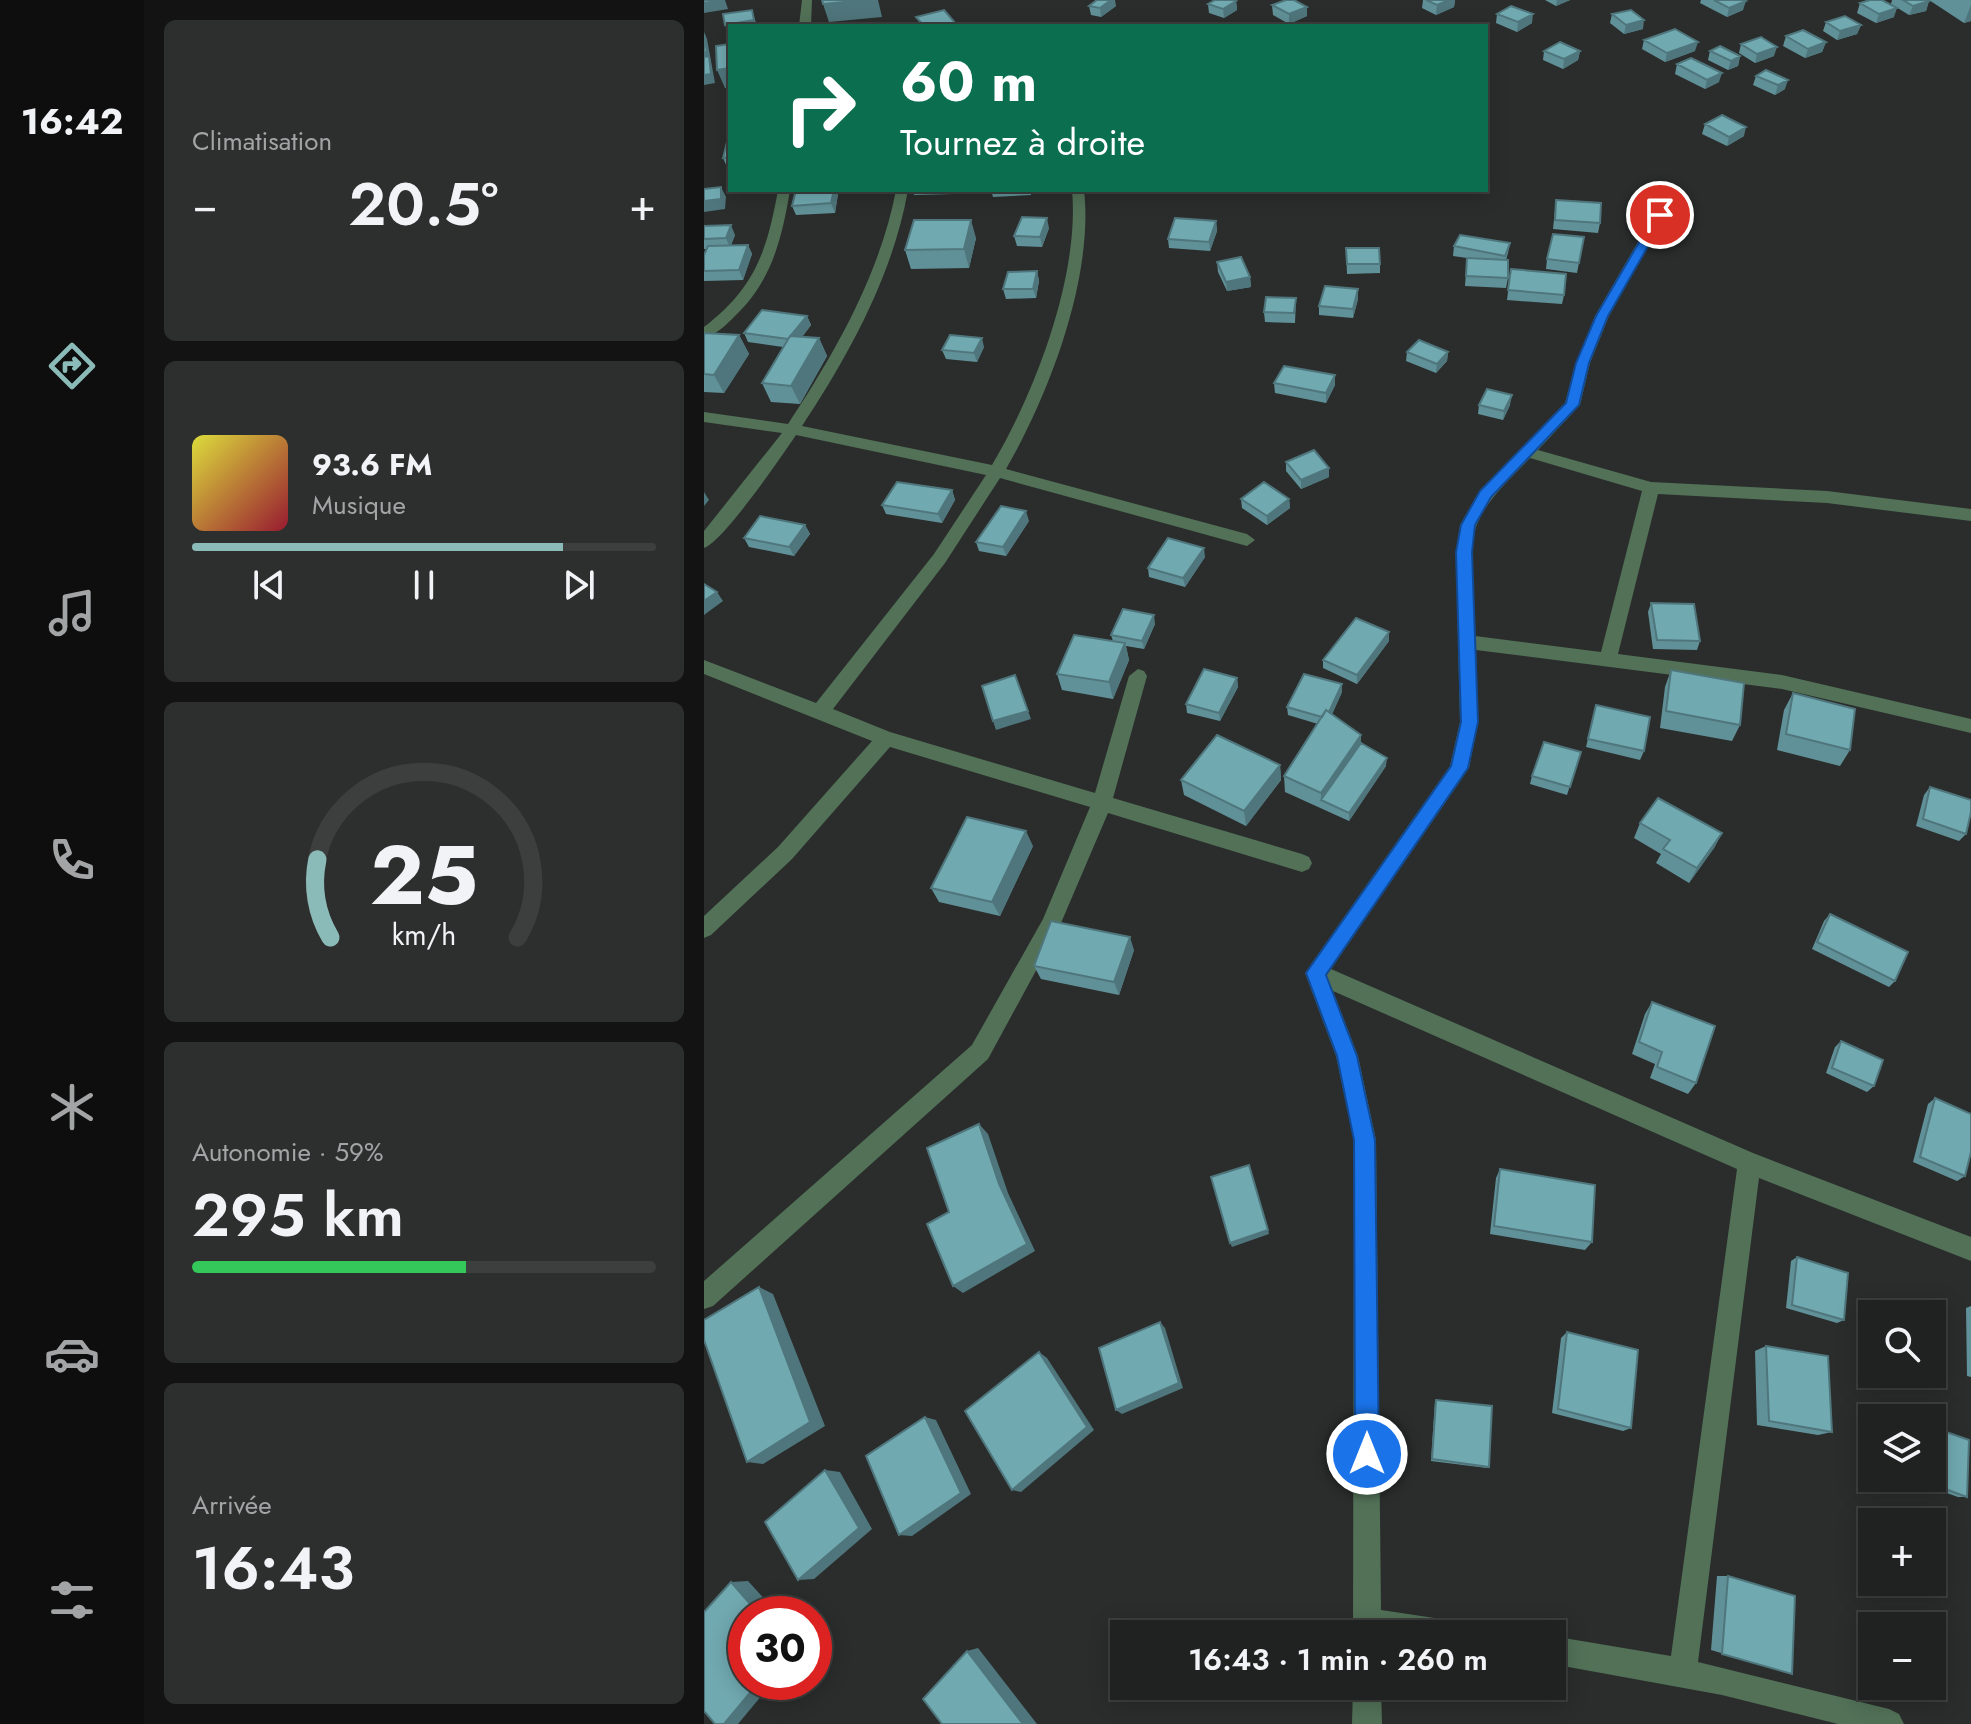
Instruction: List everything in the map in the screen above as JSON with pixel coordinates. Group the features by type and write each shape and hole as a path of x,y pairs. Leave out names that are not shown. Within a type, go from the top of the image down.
{"street":[{"path":"805,24 807,0"},
{"path":"1316,973 1459,768 1469,722 1464,552 1468,525 1486,494 1572,405 1583,363 1602,316 1674,190"},
{"path":"704,334 743,304 759,279 775,246 784,192"},
{"path":"704,542 749,491 820,390 882,267 901,192"},
{"path":"820,712 959,536 997,472 1039,390 1069,296 1081,212 1078,192"},
{"path":"704,417 796,427 997,472 1247,540"},
{"path":"1526,452 1651,488 1827,497 1971,515"},
{"path":"1608,660 1651,488"},
{"path":"1467,642 1782,682 1971,726"},
{"path":"704,667 886,738 1302,863"},
{"path":"704,1297 980,1052 1051,924 1102,803 1138,676"},
{"path":"704,929 785,853 886,738"},
{"path":"1316,973 1749,1163 1971,1249"},
{"path":"1316,973 1347,1056 1365,1140 1367,1620"},
{"path":"1683,1670 1749,1163"},
{"path":"1566,1652 1683,1670 1796,1696 1889,1724"},
{"path":"1367,1700 1367,1724"}],"building":[{"path":"822,0 865,0 823,4"},
{"path":"1097,0 1111,0 1100,8 1089,6"},
{"path":"1215,0 1236,1 1223,9 1208,4"},
{"path":"1294,0 1307,7 1289,14 1272,5"},
{"path":"1426,0 1449,0 1437,5"},
{"path":"1714,0 1744,0 1746,1 1729,8"},
{"path":"1882,0 1897,8 1879,14 1860,3"},
{"path":"1903,0 1927,0 1929,1 1913,6"},
{"path":"1511,6 1533,14 1518,22 1497,14"},
{"path":"752,10 754,20 725,25 723,14"},
{"path":"944,10 956,24 922,24 916,17"},
{"path":"1631,10 1644,20 1626,25 1612,14"},
{"path":"1845,16 1861,25 1840,31 1826,22"},
{"path":"1675,29 1698,42 1667,53 1644,40"},
{"path":"1803,30 1826,42 1808,49 1786,36"},
{"path":"1761,37 1777,47 1757,54 1741,44"},
{"path":"1560,42 1580,51 1564,59 1544,51"},
{"path":"728,44 728,68 717,70 716,46"},
{"path":"1720,46 1740,56 1731,61 1710,51"},
{"path":"709,56 711,74 704,75 704,57"},
{"path":"1691,58 1722,73 1707,80 1677,64"},
{"path":"1766,70 1788,80 1778,85 1756,76"},
{"path":"1722,115 1746,127 1729,137 1705,124"},
{"path":"727,142 728,142 728,157 723,158"},
{"path":"721,187 721,199 704,201 704,189"},
{"path":"796,192 834,192 831,203 792,206"},
{"path":"1556,200 1601,203 1600,223 1555,220"},
{"path":"1022,217 1047,218 1040,237 1014,236"},
{"path":"1175,218 1216,221 1209,242 1168,239"},
{"path":"914,220 971,220 964,249 905,250"},
{"path":"731,225 726,238 704,239 704,226"},
{"path":"1553,234 1584,237 1579,263 1547,259"},
{"path":"1460,235 1510,243 1505,256 1454,246"},
{"path":"748,245 739,270 704,271 704,255 708,246"},
{"path":"1346,248 1379,248 1380,264 1347,264"},
{"path":"1241,257 1250,277 1226,282 1217,262"},
{"path":"1467,258 1508,260 1508,278 1466,276"},
{"path":"1511,269 1566,274 1564,295 1508,290"},
{"path":"1037,271 1033,289 1003,289 1008,272"},
{"path":"1325,286 1358,289 1353,309 1319,306"},
{"path":"1266,297 1296,298 1294,313 1264,312"},
{"path":"762,310 807,316 788,339 744,333"},
{"path":"704,333 739,335 714,375 704,374"},
{"path":"950,335 982,338 974,353 942,350"},
{"path":"790,336 819,338 791,386 762,383"},
{"path":"1419,340 1448,352 1437,364 1407,352"},
{"path":"1284,366 1335,375 1326,393 1274,383"},
{"path":"1487,389 1512,395 1504,411 1479,405"},
{"path":"1314,450 1329,468 1301,480 1286,462"},
{"path":"897,482 952,490 938,514 882,505"},
{"path":"1264,482 1289,499 1267,516 1241,499"},
{"path":"1001,506 1026,511 1003,547 976,542"},
{"path":"760,516 805,525 789,547 744,538"},
{"path":"1168,538 1204,548 1183,578 1148,568"},
{"path":"704,584 717,592 704,601"},
{"path":"1651,603 1694,604 1700,641 1657,640"},
{"path":"1123,609 1154,615 1142,641 1111,635"},
{"path":"1356,618 1389,632 1357,675 1323,660"},
{"path":"1074,635 1125,643 1109,682 1057,674"},
{"path":"1204,669 1237,678 1219,713 1186,704"},
{"path":"1671,670 1744,683 1740,725 1666,711"},
{"path":"1304,674 1342,684 1329,712 1326,710 1322,717 1287,707"},
{"path":"1015,675 1028,711 993,721 982,686"},
{"path":"1793,693 1855,709 1850,750 1786,734"},
{"path":"1596,705 1650,717 1644,751 1588,739"},
{"path":"1326,710 1361,735 1321,793 1284,776"},
{"path":"1217,735 1280,765 1244,811 1181,780"},
{"path":"1544,742 1581,752 1570,787 1532,776"},
{"path":"1361,743 1387,758 1349,813 1321,800"},
{"path":"1930,787 1971,800 1966,834 1923,819"},
{"path":"1658,798 1722,833 1697,868 1663,849 1670,840 1640,823"},
{"path":"967,817 1026,831 992,902 931,888"},
{"path":"1830,914 1908,952 1895,981 1817,942"},
{"path":"1051,921 1130,937 1114,982 1034,966"},
{"path":"1652,1002 1715,1026 1696,1083 1657,1067 1662,1052 1639,1042"},
{"path":"1841,1041 1883,1060 1874,1086 1832,1068"},
{"path":"1935,1098 1971,1114 1971,1152 1965,1176 1920,1157"},
{"path":"979,1124 999,1184 1027,1244 953,1286 927,1224 949,1212 927,1148"},
{"path":"1249,1165 1268,1230 1230,1243 1211,1177"},
{"path":"1500,1169 1595,1185 1592,1242 1494,1226"},
{"path":"1797,1257 1848,1273 1844,1320 1792,1305"},
{"path":"759,1287 810,1422 747,1462 704,1340 704,1320"},
{"path":"1160,1322 1179,1383 1116,1410 1099,1348"},
{"path":"1567,1332 1638,1350 1631,1428 1558,1409"},
{"path":"1766,1346 1828,1356 1832,1432 1769,1421"},
{"path":"1039,1352 1087,1427 1012,1490 965,1411"},
{"path":"1436,1400 1492,1406 1489,1467 1432,1459"},
{"path":"925,1417 961,1493 899,1535 866,1456"},
{"path":"1946,1432 1969,1440 1967,1497 1946,1489"},
{"path":"825,1470 859,1528 798,1580 765,1522"},
{"path":"1728,1576 1795,1596 1792,1674 1722,1654"},
{"path":"731,1582 743,1596 728,1596 728,1700 744,1700 724,1724 715,1724 704,1711 704,1612"},
{"path":"967,1651 1023,1724 942,1724 923,1699"}],"route":[{"path":"1367,1454 1365,1140 1347,1056 1316,973 1459,768 1469,722 1464,552 1468,525 1486,494 1572,405 1583,363 1602,316 1660,215"}]}
